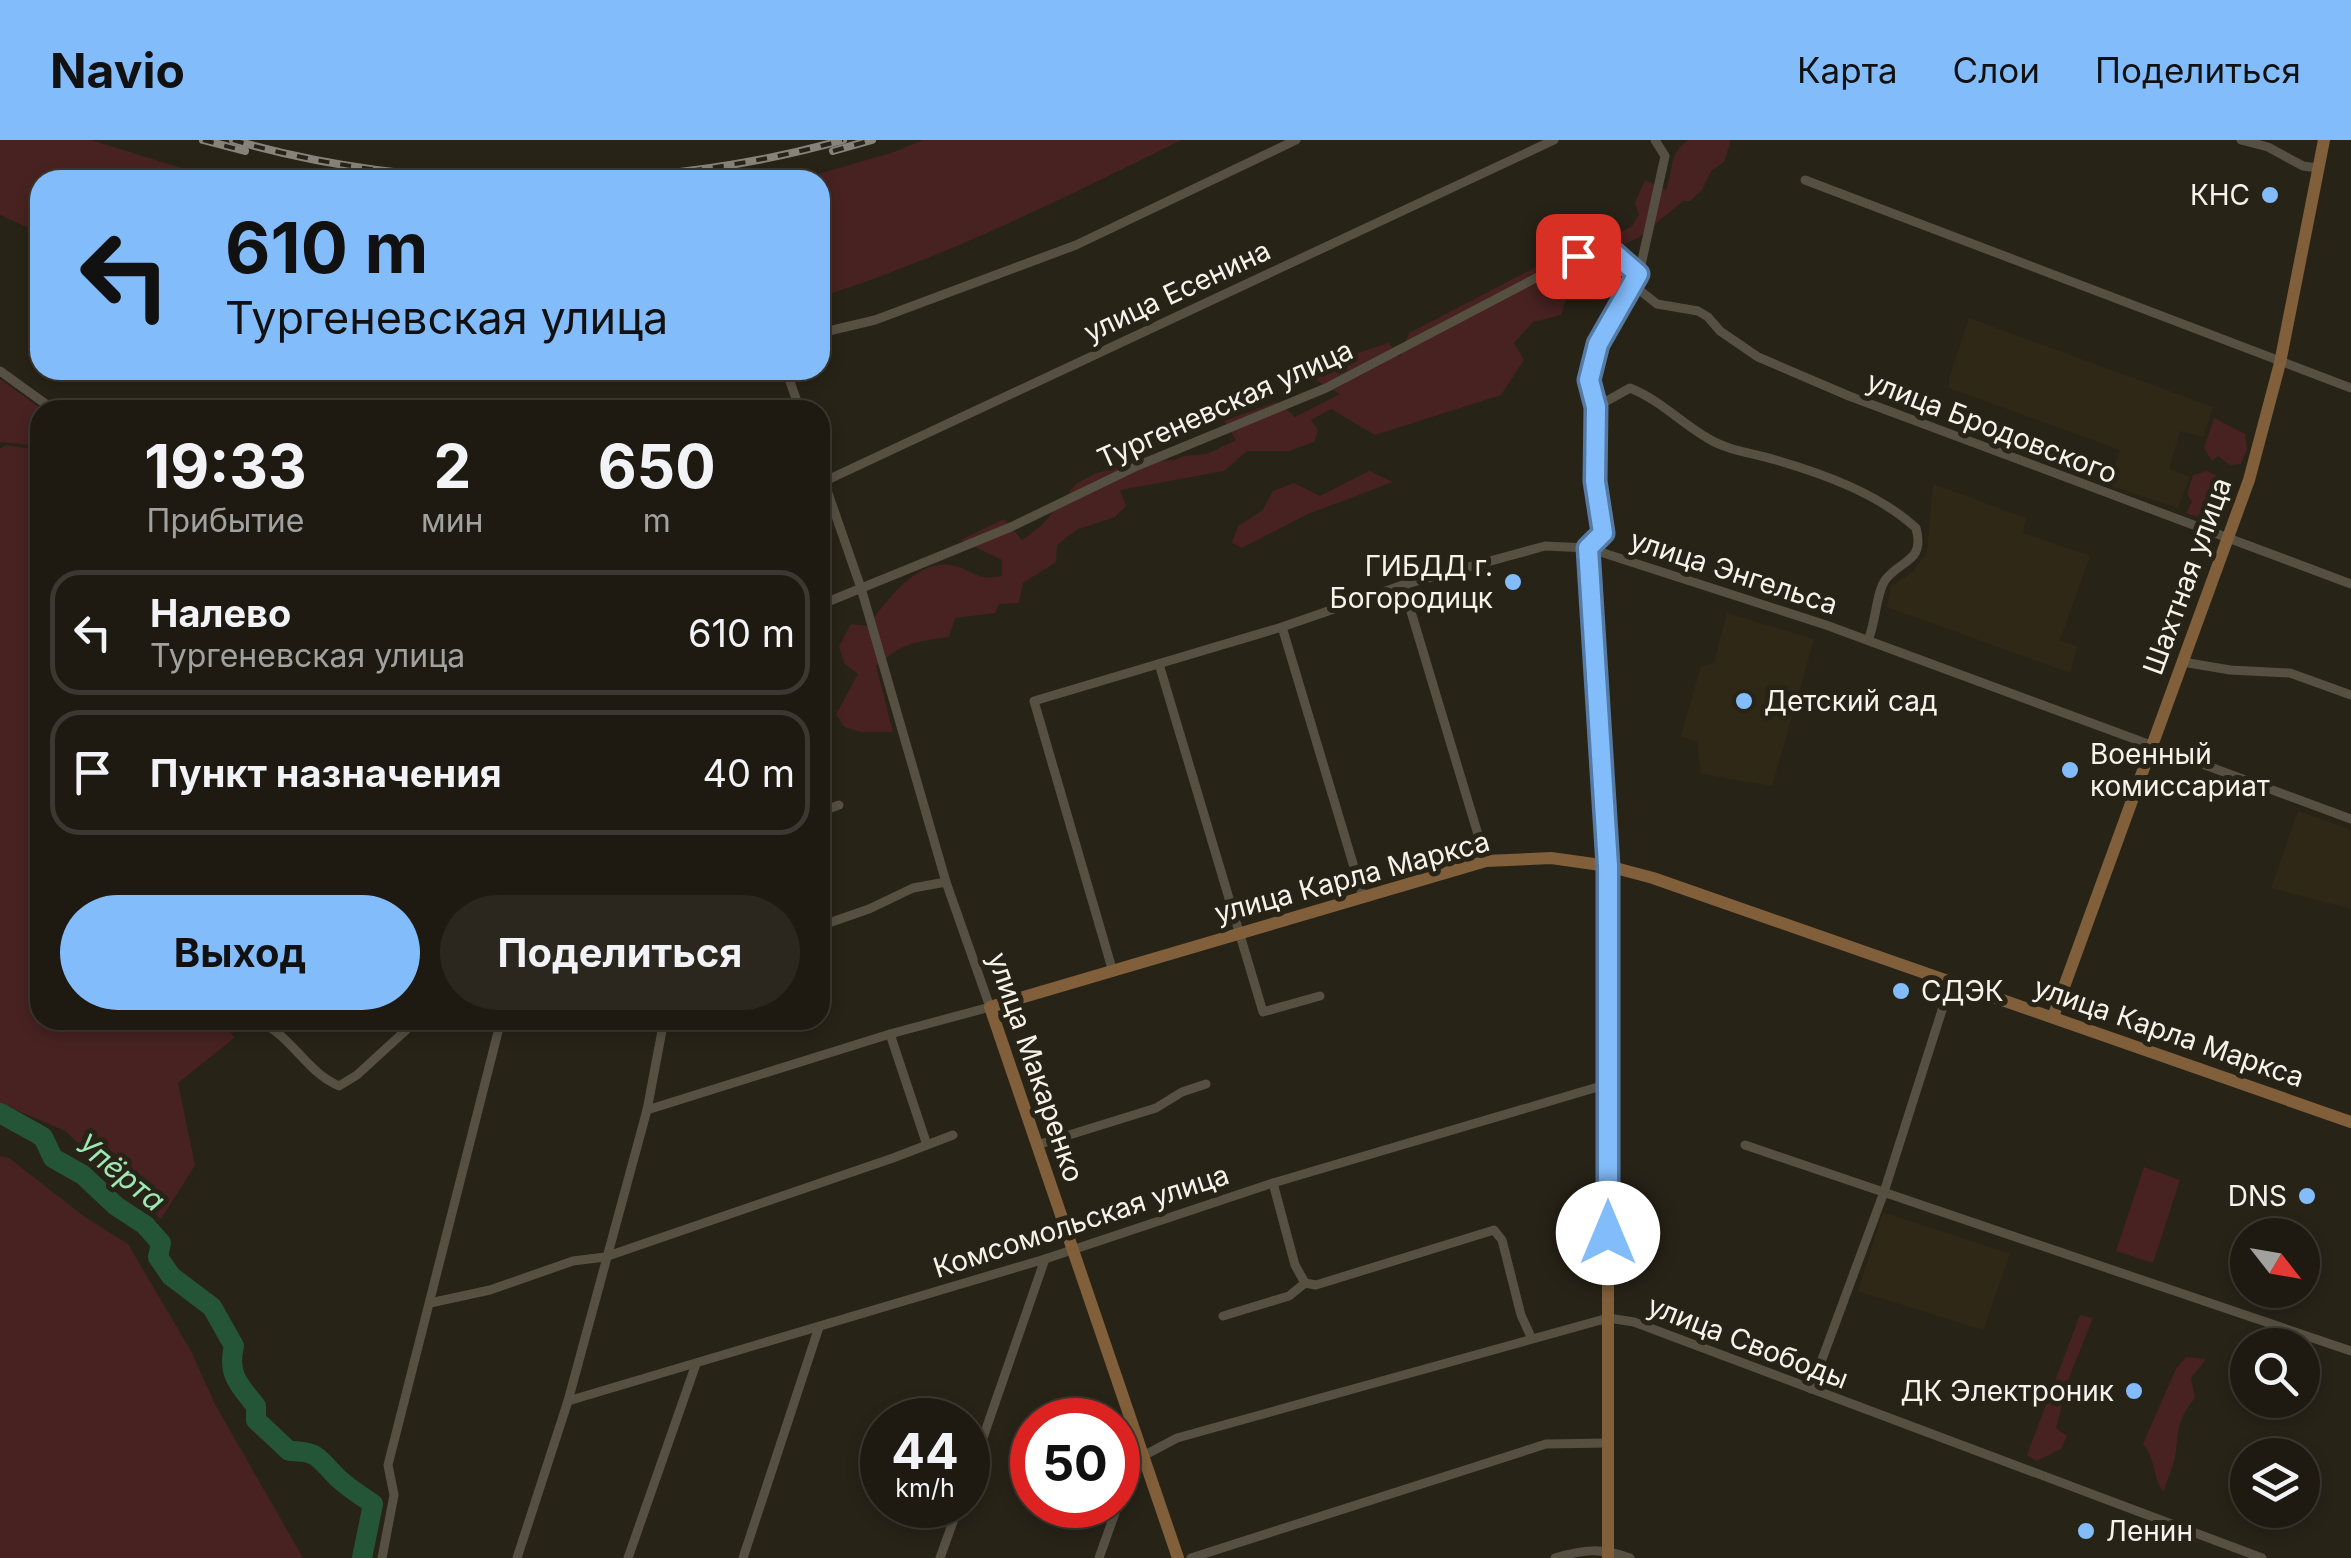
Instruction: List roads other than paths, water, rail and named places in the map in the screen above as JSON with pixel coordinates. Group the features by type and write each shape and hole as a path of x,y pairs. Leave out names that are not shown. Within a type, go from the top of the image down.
{"main road":[{"name":"Шахтная улица","path":"2053,1017 2254,464 2280,363 2324,140"},
{"name":"улица Карла Маркса","path":"990,1007 1486,862 1551,858 1608,866 1653,878 2351,1122"},
{"path":"1608,866 1608,1554"},
{"name":"улица Макаренко","path":"990,1007 1178,1558"}],"street":[{"path":"830,331 875,320 1076,245 1296,140"},
{"name":"улица Есенина","path":"830,479 1554,140"},
{"path":"1608,866 1588,548 1603,533 1595,481 1596,407 1589,380 1598,344 1638,274 1664,156 1655,140"},
{"path":"2242,140 2268,147 2302,166 2318,168"},
{"path":"1805,180 2351,388"},
{"name":"Тургеневская улица","path":"830,601 996,534 1137,466 1326,388 1578,256 1614,253 1638,274"},
{"name":"улица Бродовского","path":"1634,285 1656,304 1698,311 1758,356 1849,396 2351,584"},
{"path":"0,371 40,400"},
{"path":"1596,407 1630,388 1665,406 1710,440 1862,493 1904,517 1916,528 1918,548 1912,558 1887,578 1868,640"},
{"name":"улица Макаренко","path":"830,505 861,588 946,882 990,1007"},
{"name":"улица Энгельса","path":"1114,972 1034,700 1545,546 1588,548 1868,640 2351,819"},
{"path":"1404,586 1486,862"},
{"path":"1282,628 1362,898"},
{"path":"2182,662 2230,670 2290,673 2351,695"},
{"path":"1159,664 1263,1012 1320,996"},
{"path":"830,808 839,804"},
{"path":"830,923 913,888 946,882"},
{"path":"1812,1389 1884,1192 1950,982"},
{"name":"улица Карла Маркса","path":"647,1110 990,1007"},
{"path":"277,1030 321,1078 338,1086 406,1030"},
{"path":"382,1558 394,1495 388,1465 498,1030"},
{"path":"516,1558 568,1401 647,1110 662,1030"},
{"path":"890,1034 927,1145"},
{"path":"1037,1145 1156,1108 1182,1092 1206,1084"},
{"name":"Комсомольская улица","path":"568,1401 1045,1259 1272,1183 1608,1084"},
{"path":"430,1304 490,1290 573,1260 606,1256 953,1135"},
{"path":"1745,1144 2351,1351"},
{"path":"1272,1183 1295,1265 1305,1283"},
{"path":"1223,1316 1289,1296 1305,1283 1316,1285 1494,1230 1502,1240 1521,1315 1531,1337"},
{"path":"990,1417 1045,1259"},
{"name":"улица Свободы","path":"1144,1456 1177,1438 1608,1318 1634,1322 2262,1558"},
{"path":"743,1558 819,1327"},
{"path":"628,1558 696,1364"},
{"path":"1191,1558 1546,1444 1608,1442"},
{"path":"1099,1558 1116,1510 1144,1456"},
{"path":"940,1558 951,1528"},
{"path":"1555,1558 1585,1548 1630,1558"}],"waterway":[{"name":"Упёрта","path":"0,1113 43,1137 53,1158 83,1175 116,1206 145,1225 161,1243 158,1257 171,1276 212,1307 234,1346 233,1372 256,1406 256,1420 289,1451 318,1457 342,1482 373,1504 362,1558"}],"railway":[{"path":"203,140 245,151"},
{"path":"233,140 305,158 380,170"},
{"path":"695,170 843,140"},
{"path":"833,151 872,140"}],"place":[{"name":"КНС","path":"2270,195"},
{"name":"ГИБДД г. Богородицк","path":"1513,582"},
{"name":"Детский сад","path":"1744,701"},
{"name":"Военный комиссариат","path":"2070,770"},
{"name":"СДЭК","path":"1901,991"},
{"name":"DNS","path":"2307,1196"},
{"name":"ДК Электроник","path":"2134,1391"},
{"name":"Ленин","path":"2086,1531"}]}
